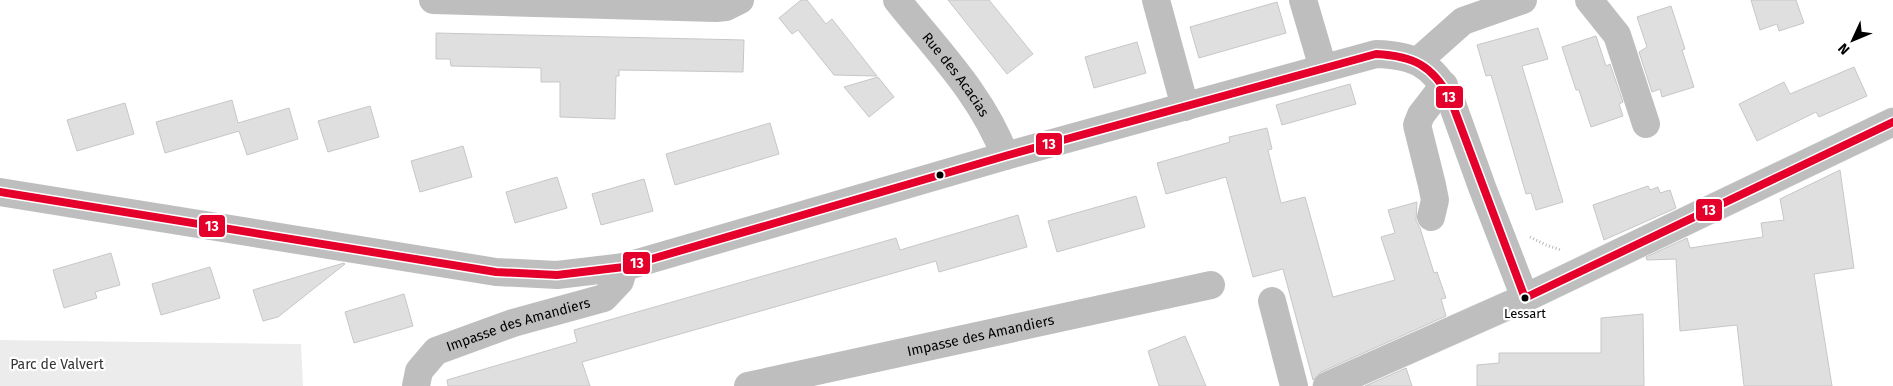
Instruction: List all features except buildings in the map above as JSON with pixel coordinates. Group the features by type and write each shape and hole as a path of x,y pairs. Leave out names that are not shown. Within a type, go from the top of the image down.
{"street":[{"path":"433,0 716,8 726,7 740,0"},
{"name":"Rue des Acacias","path":"897,0 982,109 997,134 1005,156"},
{"path":"1156,0 1185,107"},
{"path":"1303,0 1323,68"},
{"path":"1418,61 1463,21 1520,0"},
{"path":"1588,0 1616,35 1646,124"},
{"path":"0,192 496,272 556,275 624,266 1005,156 1323,68 1376,54 1398,55 1418,61 1436,74 1444,86 1525,298"},
{"path":"1431,218 1435,200 1417,125 1421,115 1444,86"},
{"path":"1327,386 1525,298 1893,122"},
{"name":"Impasse des Amandiers","path":"416,386 419,371 436,351 513,323 604,298 620,281 624,266"},
{"name":"Impasse des Amandiers","path":"748,386 1211,285"},
{"path":"1272,301 1294,386"}],"path":[{"path":"1529,236 1546,245 1568,252"}],"green space":[{"name":"Parc de Valvert","path":"0,340 301,344 303,386 0,386"}],"transit line":[{"name":"13","path":"0,192 496,272 557,275 624,267 1005,156 1376,54 1401,57 1420,64 1436,77 1450,98 1525,298"},
{"name":"13","path":"1525,298 1893,122"}],"place":[{"name":"Lessart","path":"1525,298"}]}
